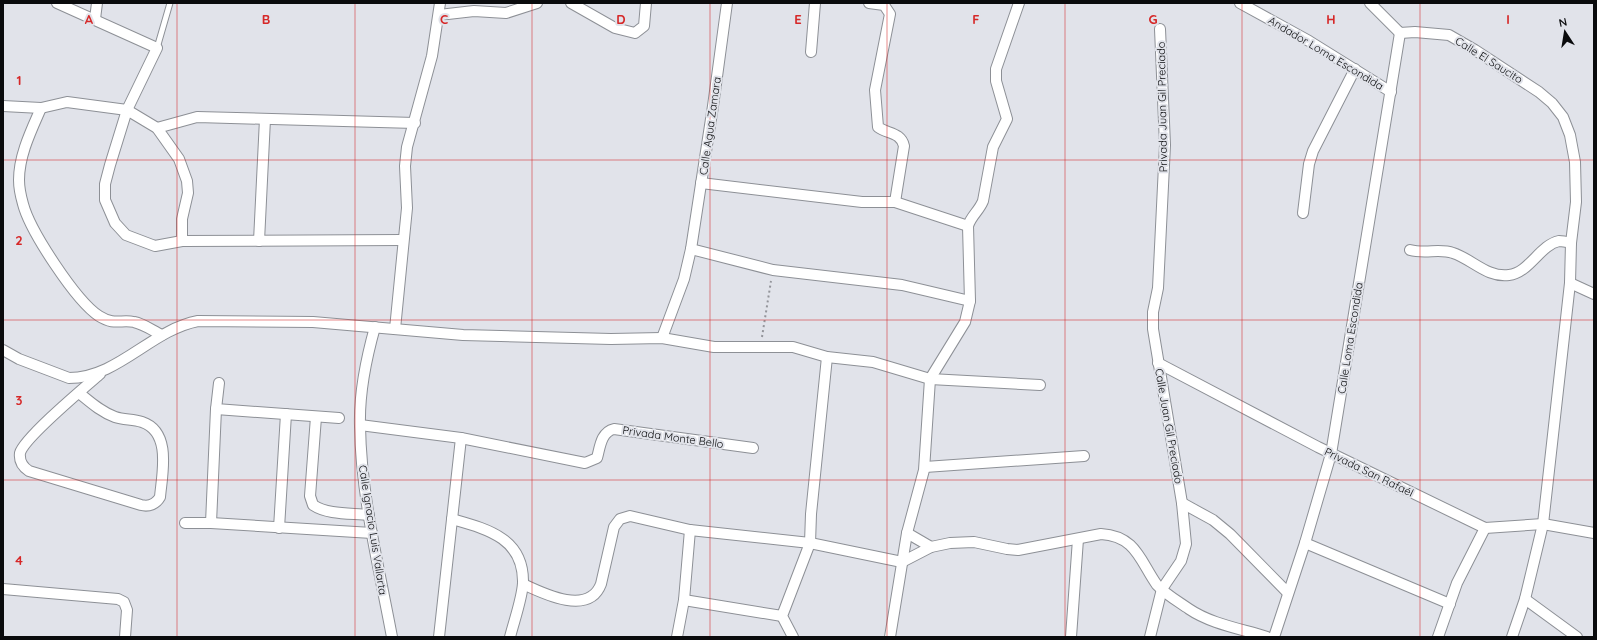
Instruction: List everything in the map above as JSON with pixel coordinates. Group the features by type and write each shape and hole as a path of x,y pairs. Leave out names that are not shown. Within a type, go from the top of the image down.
{"street":[{"path":"57,3 156,48 127,110 105,184 108,207 120,230 133,238 154,246 182,241 403,240"},
{"path":"95,19 97,3"},
{"path":"395,329 406,208 405,166 407,147 415,123 432,56 440,3"},
{"path":"439,15 474,11 506,13 537,3"},
{"path":"571,3 615,28 629,33 635,33 644,26 646,3"},
{"name":"Calle Agua Zamara","path":"662,338 684,279 691,249 727,3"},
{"path":"811,52 815,3"},
{"path":"869,3 884,5 890,14 875,94 878,127 898,136 903,141 904,146 895,202"},
{"path":"890,637 907,533 925,467 930,380 965,322 970,301 968,226 971,218 981,206 983,201 993,148 1007,118 996,81 996,69 1019,3"},
{"name":"Andador Loma Escondida","path":"1240,3 1309,41 1391,92"},
{"path":"1370,3 1400,33"},
{"name":"Privada Juan Gil Preciado","path":"1160,29 1165,145 1160,257"},
{"name":"Calle El Saucito","path":"1400,33 1416,32 1449,35 1475,50 1548,100 1563,117 1570,135 1575,162 1576,202 1571,243"},
{"name":"Calle Loma Escondida","path":"1274,637 1305,543 1331,454 1400,33"},
{"path":"1303,213 1309,164 1313,151 1354,69"},
{"path":"3,106 41,108 67,102 127,110 157,128 179,159 187,181 188,193 182,219 182,241"},
{"path":"41,108 21,159 19,180 23,205 37,235 85,304 99,316 110,321 133,321 162,335"},
{"path":"157,128 197,117 415,123"},
{"path":"259,241 264,118"},
{"path":"701,183 862,202 895,202 968,226"},
{"path":"1410,250 1418,252 1443,251 1453,253 1490,273 1509,275 1525,268 1552,244 1560,241 1571,243 1570,283 1543,524 1525,599 1512,637"},
{"path":"691,249 773,270 902,285 970,301"},
{"name":"Calle Juan Gil Preciado","path":"1150,637 1162,590 1184,554 1186,544 1182,503 1158,363 1153,321 1158,288 1160,257"},
{"path":"1570,283 1594,294"},
{"path":"79,393 107,414 116,418 142,422 149,425 158,435 163,458 160,497 157,502 148,506 29,472 24,467 20,459 21,450 43,425 100,374 162,335 183,324 198,321 313,322 503,336 611,339 662,338 714,347 793,347 827,357 873,362 930,380 1040,385"},
{"name":"Calle Ignacio Luis Vallarta","path":"375,327 363,379 360,424 362,459 369,515 392,637"},
{"path":"3,350 18,359 69,378 100,374"},
{"path":"782,616 810,543 811,514 827,357"},
{"name":"Privada San Rafaél","path":"1158,363 1331,454 1485,528 1543,524 1594,533"},
{"path":"211,523 216,409 219,383"},
{"path":"216,409 338,418"},
{"path":"279,528 286,414"},
{"path":"316,417 311,500 317,507 341,513 369,515"},
{"path":"360,424 460,438 439,637"},
{"name":"Privada Monte Bello","path":"460,438 580,463 590,463 597,458 604,435 608,431 614,429 753,448"},
{"path":"925,467 1084,456"},
{"path":"1182,503 1213,520 1230,534 1288,593"},
{"path":"341,513 341,532"},
{"path":"523,584 557,599 568,600 589,597 599,591 614,527 620,519 630,516 690,530 810,543 902,562 931,546 950,543 974,542 1018,550 1102,534 1112,535 1128,543 1135,549 1162,590 1200,616 1267,637"},
{"path":"452,519 485,529 506,541 515,551 522,568 523,584 510,637"},
{"path":"185,523 211,523 372,533"},
{"path":"1438,637 1457,583 1485,528"},
{"path":"677,637 684,600 690,530"},
{"path":"907,533 931,546"},
{"path":"1071,637 1078,539"},
{"path":"1305,543 1450,604"},
{"path":"3,589 118,599 124,602 127,610 125,637"},
{"path":"1525,599 1577,637"},
{"path":"684,600 782,616"},
{"path":"782,616 793,637"}],"lane":[{"path":"156,48 170,3"}],"path":[{"path":"760,346 773,270"}]}
